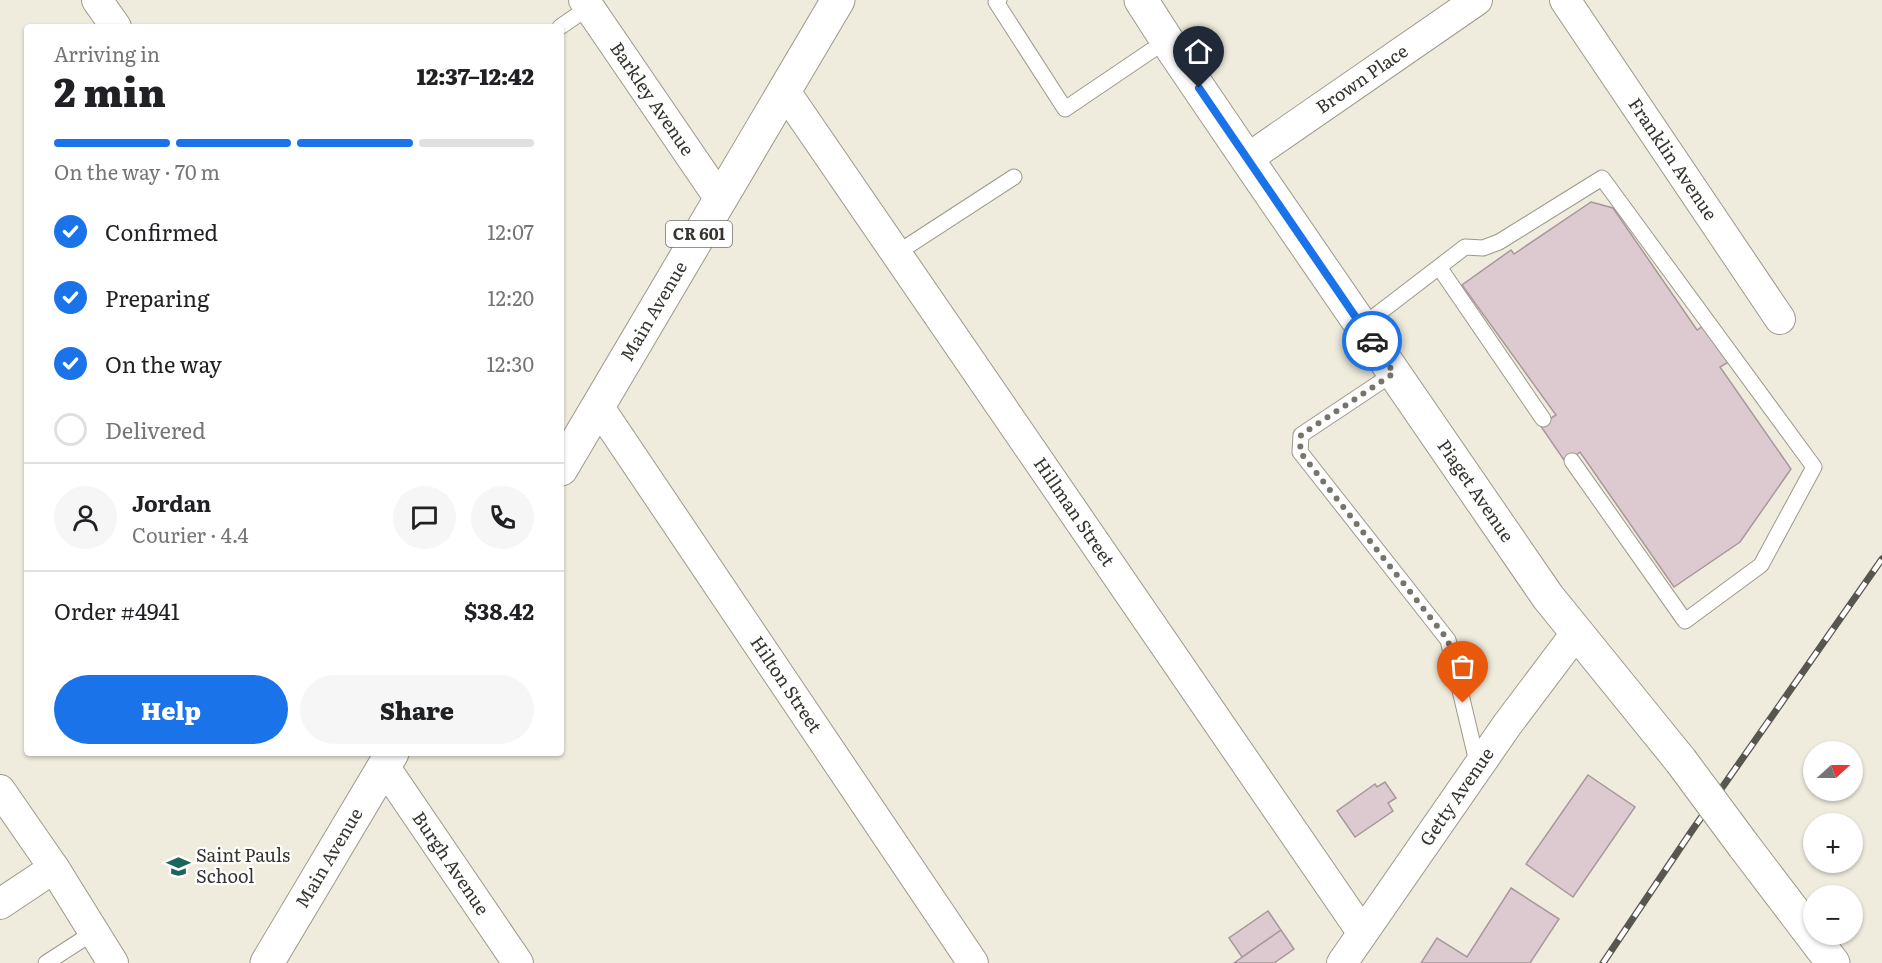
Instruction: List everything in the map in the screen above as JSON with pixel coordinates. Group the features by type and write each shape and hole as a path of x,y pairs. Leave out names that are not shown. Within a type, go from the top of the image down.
{"street":[{"path":"98,0 114,24"},
{"name":"Main Avenue","path":"564,464 838,0"},
{"name":"Piaget Avenue","path":"1141,0 1246,159 1548,597 1681,761 1833,963"},
{"name":"Brown Place","path":"1246,159 1477,0"},
{"name":"Franklin Avenue","path":"1565,0 1780,319"},
{"name":"Barkley Avenue","path":"587,3 720,199"},
{"name":"Hillman Street","path":"784,90 1362,933"},
{"name":"Hilton Street","path":"598,406 973,963"},
{"name":"Getty Avenue","path":"1342,963 1507,725 1577,632"},
{"name":"Main Avenue","path":"267,963 388,760"},
{"name":"Burgh Avenue","path":"388,760 518,963"},
{"path":"0,790 54,868 113,963"},
{"path":"0,904 54,868"}],"lane":[{"path":"997,1 1065,109 1167,40"},
{"path":"563,24 587,3"},
{"path":"897,253 1014,177"},
{"path":"1362,326 1465,248 1483,248 1499,242 1602,178 1814,467 1761,565 1685,621 1572,461"},
{"path":"1439,267 1543,419"},
{"path":"1394,373 1301,435 1300,452 1448,640 1478,766"},
{"path":"46,963 94,932"}],"building":[{"path":"1591,202 1613,208 1697,330 1706,324 1732,360 1720,367 1791,469 1740,542 1674,587 1580,452 1566,463 1540,425 1556,415 1462,285 1511,250 1514,254"},
{"path":"1588,775 1635,807 1573,897 1526,864"},
{"path":"1385,782 1396,798 1388,803 1393,811 1355,837 1337,811 1375,784 1377,787"},
{"path":"1511,888 1559,919 1530,963 1421,963 1437,938 1467,957"},
{"path":"1268,911 1281,930 1242,957 1229,938"},
{"path":"1281,930 1294,949 1274,963 1234,963"}],"railway":[{"path":"1603,963 1691,832 1882,559"}],"way so far":[{"path":"1372,341 1394,373 1301,435 1300,452 1448,640 1463,703"}],"place":[{"name":"Saint Pauls School","path":"178,866"}],"route":[{"path":"1199,88 1372,341"}]}
